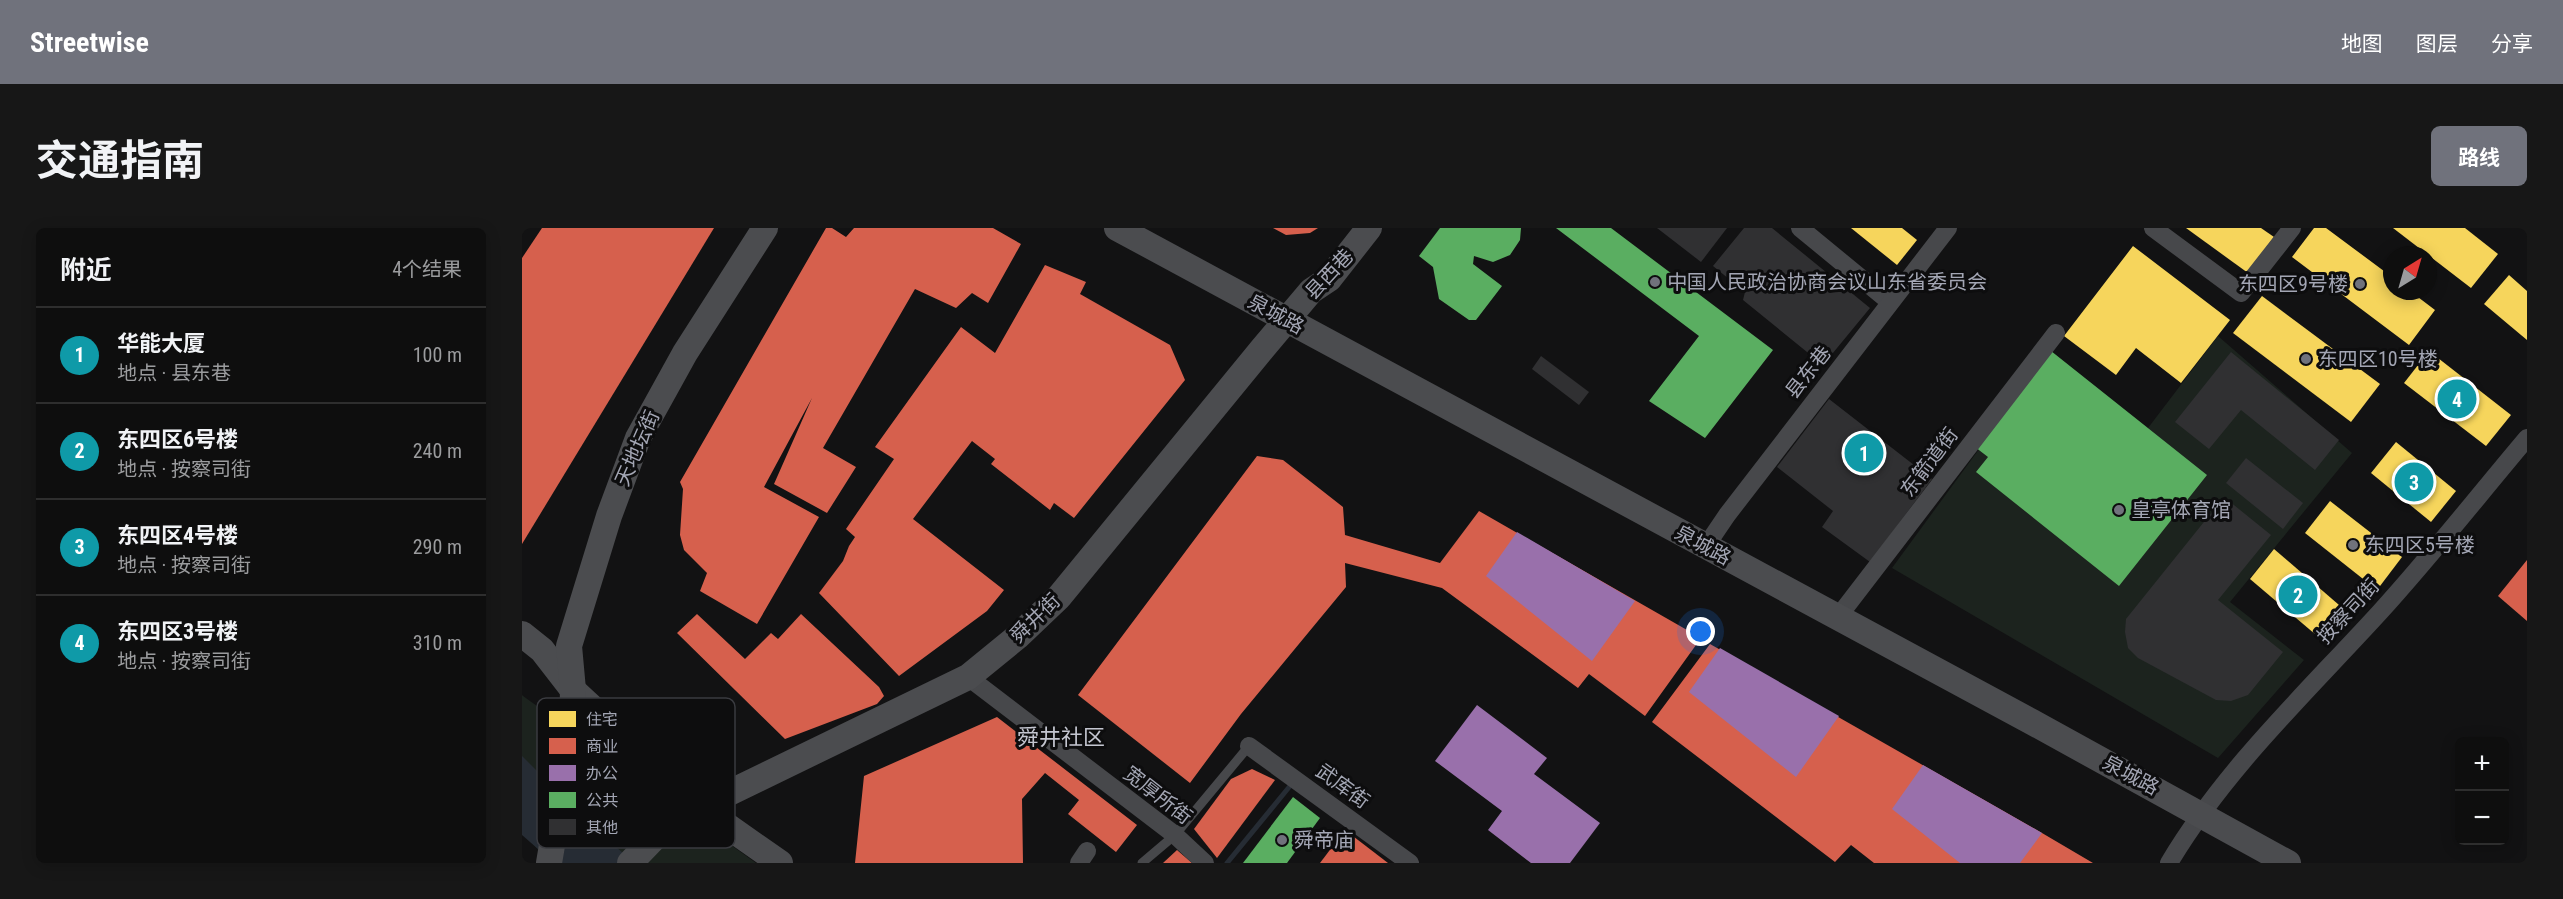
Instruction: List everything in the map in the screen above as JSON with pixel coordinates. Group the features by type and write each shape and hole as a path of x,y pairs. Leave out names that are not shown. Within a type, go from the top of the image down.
{"main road":[{"name":"天地坛街","path":"573,698 569,646 607,522 638,438 685,353 765,228"},
{"name":"泉城路","path":"1117,228 2200,813 2288,863"},
{"name":"县西巷","path":"1288,320 1311,291 1329,279 1369,228"},
{"name":"舜井街","path":"735,790 968,677 1017,637 1059,597 1288,320"},
{"path":"522,634 542,650 582,698"},
{"path":"735,831 780,863"},
{"name":"天地坛街","path":"549,863 552,848"},
{"path":"630,863 644,848"}],"street":[{"path":"1800,228 1890,302"},
{"name":"县东巷","path":"1706,546 1727,515 1948,228"},
{"path":"2153,228 2241,293 2290,228"},
{"name":"东箭道街","path":"1838,617 2056,333"},
{"name":"按察司街","path":"2169,863 2200,813 2306,689 2381,611 2527,438"},
{"name":"宽厚所街","path":"968,677 1175,835 1204,863"},
{"name":"武库街","path":"1249,746 1410,863"}],"lane":[{"path":"1142,863 1175,835 1249,746"}],"shaded area":[{"name":"皇亭体育馆","path":"2218,336 2352,453 2230,602 2304,660 2218,758 1892,568 2051,351 2148,428"},
{"path":"522,695 537,706 537,848 735,848 756,863 551,863 522,833"},
{"path":"522,756 537,771 537,848 617,848 634,863 554,863 522,835"}],"building: 住宅":[{"path":"1851,228 1902,228 1917,240 1897,265"},
{"path":"2186,228 2261,228 2274,237 2248,273"},
{"name":"东四区9号楼","path":"2314,228 2326,228 2383,270 2383,300 2422,300 2435,310 2409,345 2292,257"},
{"path":"2393,228 2465,228 2498,254 2471,288 2437,262 2437,246 2416,246"},
{"path":"2133,246 2230,320 2181,383 2136,348 2116,375 2064,336"},
{"path":"2509,275 2527,291 2527,340 2484,304"},
{"name":"东四区10号楼","path":"2262,296 2380,384 2351,422 2233,333"},
{"path":"2429,351 2511,415 2486,446 2404,383"},
{"path":"2396,442 2456,491 2431,522 2371,473"},
{"name":"东四区5号楼","path":"2330,501 2402,557 2377,590 2305,533"},
{"path":"2274,549 2346,611 2322,640 2250,579"}],"building: 商业":[{"path":"542,228 714,228 522,544 522,258"},
{"path":"826,228 832,228 846,237 854,228 993,228 1021,244 988,303 972,293 956,308 915,289 823,448 856,467 827,513 774,484 812,398 764,487 819,517 757,624 700,591 707,573 684,550 680,535 683,489 680,482"},
{"path":"1273,228 1318,228 1310,233 1286,235"},
{"path":"1045,265 1086,282 1080,294 1170,345 1185,380 1074,518 1054,503 1050,510 991,464 995,459 972,441 913,519 1004,590 987,611 899,676 819,593 843,561 855,537 846,529 894,459 875,447 961,327 995,353"},
{"path":"1257,456 1283,460 1343,507 1345,535 1440,563 1479,511 1701,638 1645,716 1589,674 1578,688 1442,588 1345,563 1346,587 1241,714 1190,783 1078,695"},
{"path":"2527,560 2527,621 2498,596"},
{"path":"697,614 745,659 771,633 778,639 801,614 879,687 884,696 877,704 785,739 677,633"},
{"path":"1710,644 2093,863 1874,863 1851,845 1835,862 1652,722"},
{"path":"997,717 1137,825 1116,852 1068,814 1079,800 1045,773 1022,799 1023,863 855,863 864,776"},
{"path":"1252,769 1275,780 1217,858 1194,829 1231,779"},
{"path":"1345,830 1388,863 1320,863"},
{"path":"1177,850 1192,863 1163,863"}],"building: 办公":[{"path":"1517,532 1635,601 1592,661 1486,576"},
{"path":"1720,648 1839,716 1796,777 1689,692"},
{"path":"1477,705 1547,758 1534,774 1600,823 1570,863 1531,863 1488,830 1502,811 1435,761"},
{"path":"1923,765 2042,833 2020,863 1960,863 1892,809"}],"building: 公共":[{"path":"1440,228 1521,228 1520,240 1510,255 1493,262 1474,256 1473,264 1502,286 1476,320 1469,320 1439,299 1433,267 1419,256"},
{"name":"中国人民政治协商会议山东省委员会","path":"1556,228 1611,228 1773,350 1705,438 1649,401 1699,336"},
{"path":"2051,351 2207,475 2119,586 1976,472 1988,457 1975,447"},
{"name":"舜帝庙","path":"1293,797 1320,818 1287,863 1243,863"}],"building: 其他":[{"path":"1657,228 1727,228 1701,262"},
{"path":"1744,228 1772,228 1870,308 1823,365 1743,300 1745,292 1713,266"},
{"path":"2231,352 2339,440 2315,470 2241,410 2209,449 2175,422"},
{"path":"1541,356 1589,392 1579,405 1532,369"},
{"path":"1829,399 1932,479 1870,562 1822,527 1833,511 1777,467"},
{"path":"2246,458 2303,503 2283,529 2226,483"},
{"path":"2224,497 2271,535 2218,600 2283,652 2248,695 2231,701 2216,700 2138,658 2128,648 2125,632 2126,619"}],"waterway":[{"path":"1227,863 1290,786"}],"place":[{"name":"中国人民政治协商会议山东省委员会","path":"1655,282"},
{"name":"东四区9号楼","path":"2360,284"},
{"name":"东四区10号楼","path":"2306,359"},
{"name":"东四区3号楼","path":"2457,399"},
{"name":"华能大厦","path":"1864,453"},
{"name":"东四区4号楼","path":"2414,482"},
{"name":"皇亭体育馆","path":"2119,510"},
{"name":"东四区5号楼","path":"2353,545"},
{"name":"东四区6号楼","path":"2298,595"},
{"name":"舜帝庙","path":"1282,840"}],"district":[{"name":"舜井社区","path":"1061,737"}]}
